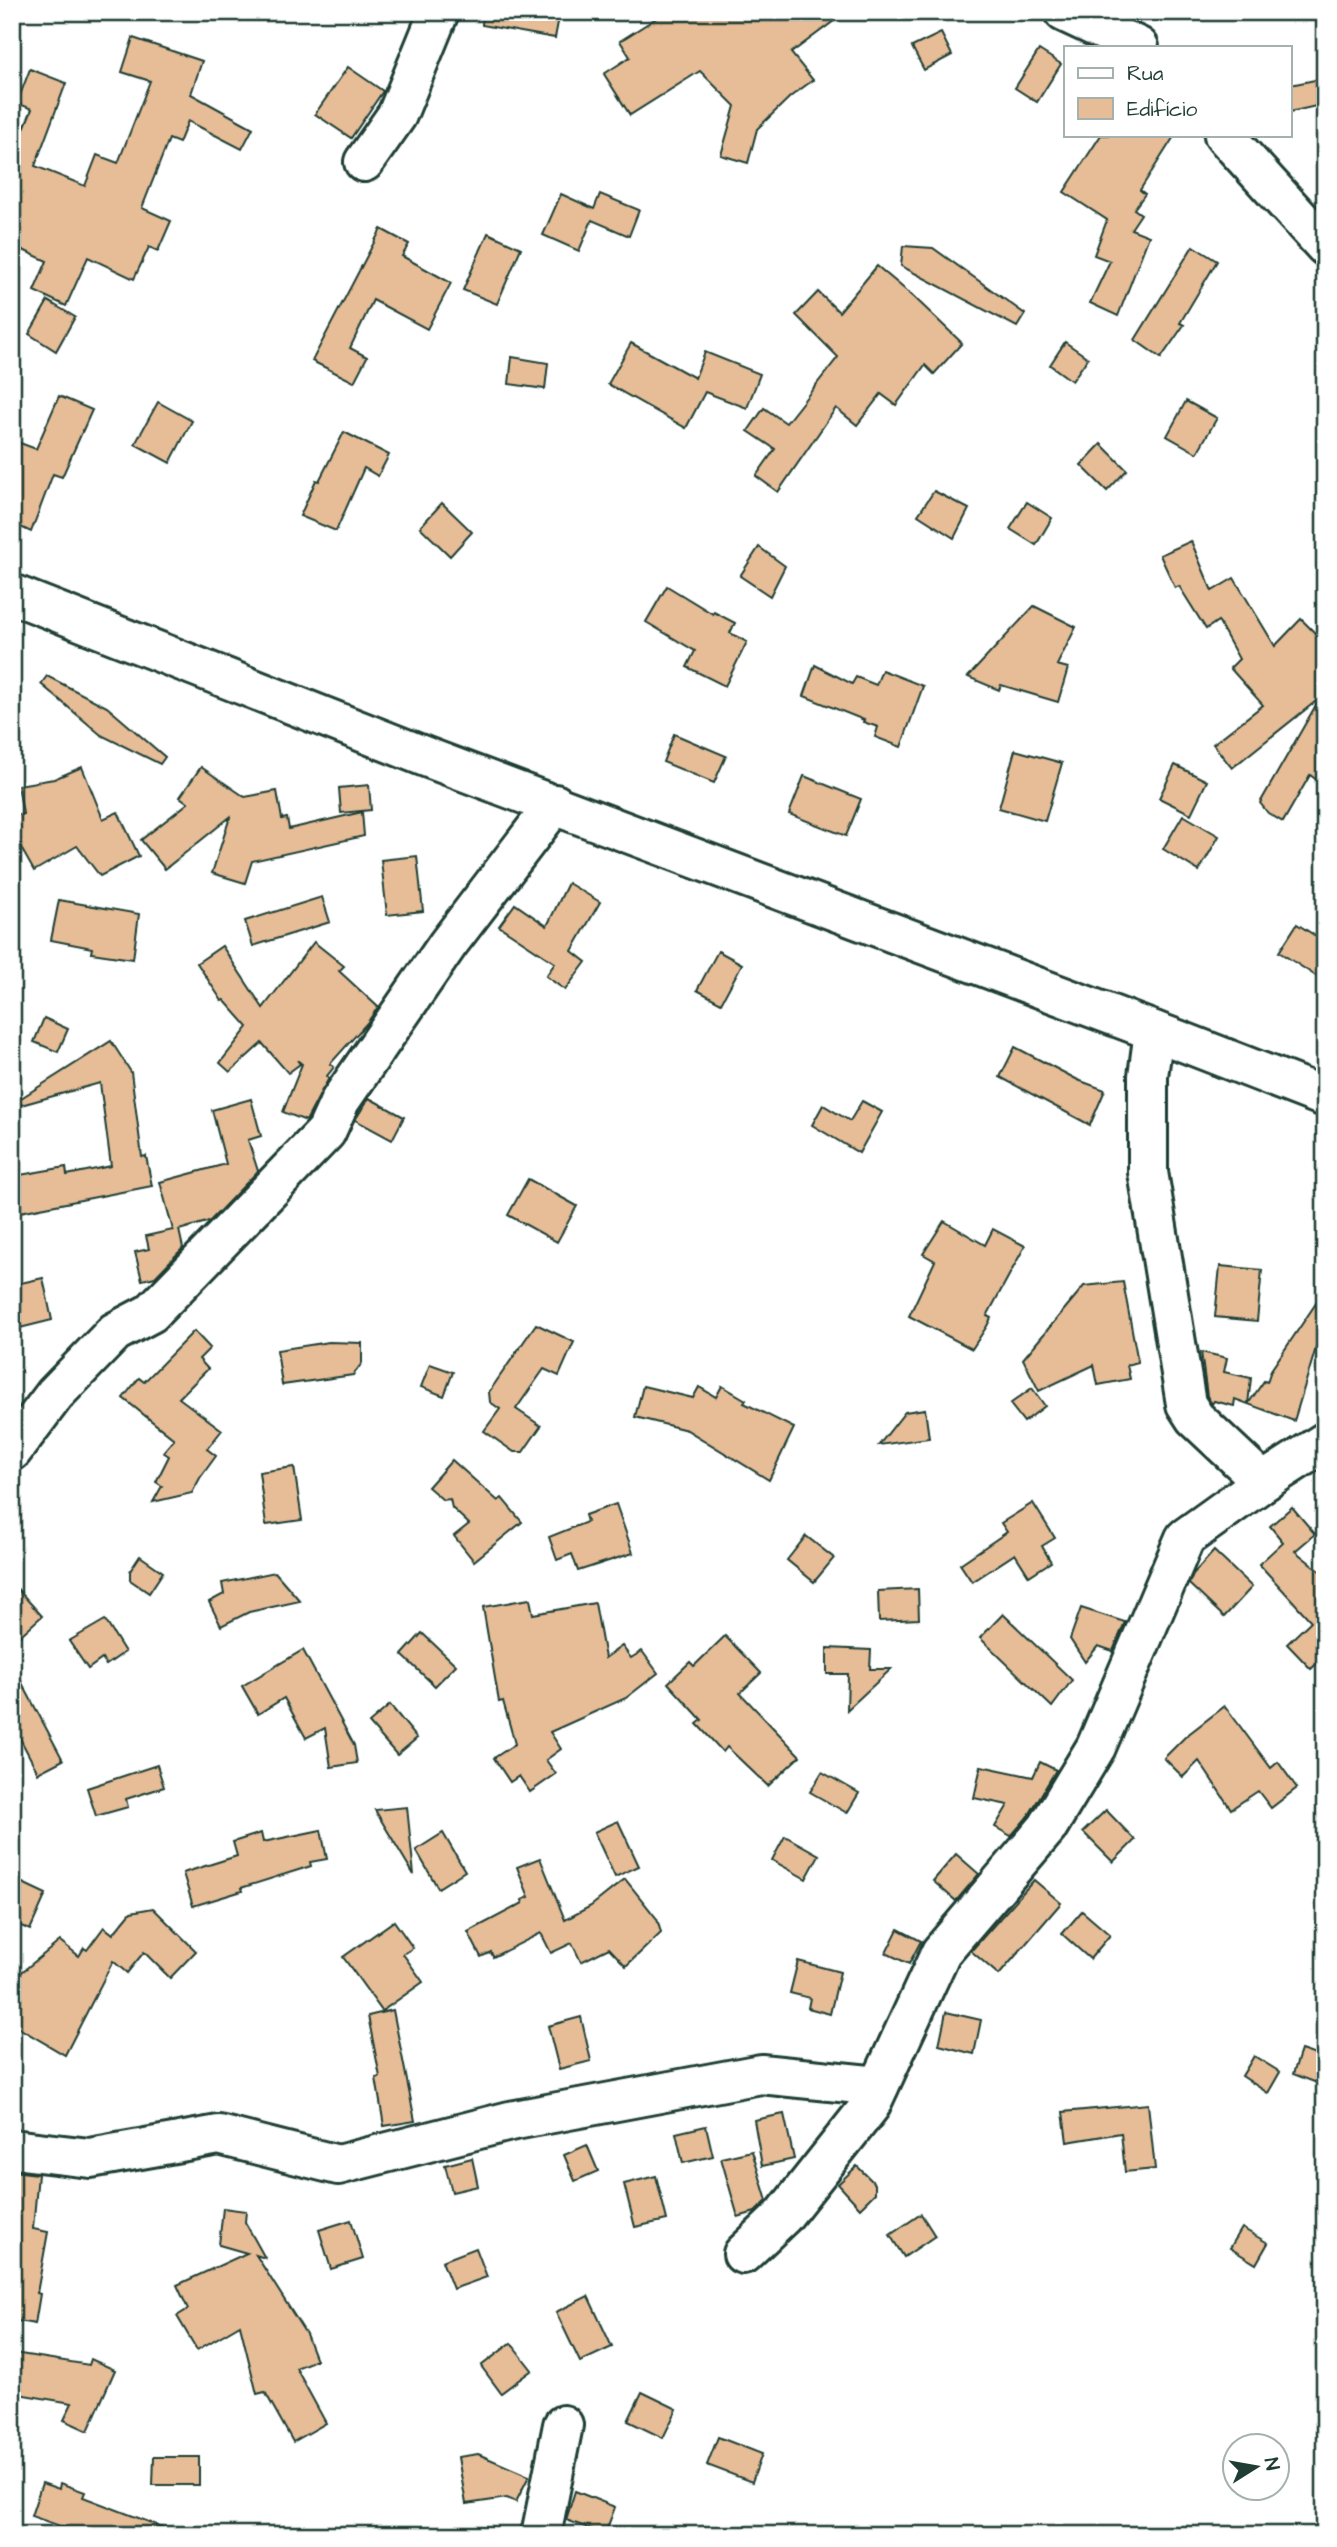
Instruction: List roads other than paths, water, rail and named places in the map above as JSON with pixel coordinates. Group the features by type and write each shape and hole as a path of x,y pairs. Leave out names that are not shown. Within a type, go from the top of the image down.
{"street":[{"path":"364,162 397,116 439,12"},
{"path":"1064,12 1137,46"},
{"path":"1225,136 1325,246"},
{"path":"12,594 426,757 1325,1097"},
{"path":"12,1451 55,1394 115,1332 151,1313 326,1132 340,1101 448,944 555,804"},
{"path":"1154,1031 1149,1076 1148,1172 1186,1405 1195,1418 1263,1482"},
{"path":"743,2254 783,2216 870,2106 941,1952 1047,1828 1096,1747 1185,1538 1325,1442"},
{"path":"12,2149 90,2158 219,2135 338,2165 510,2120 761,2074 879,2086"},
{"path":"541,2535 563,2425"}]}
